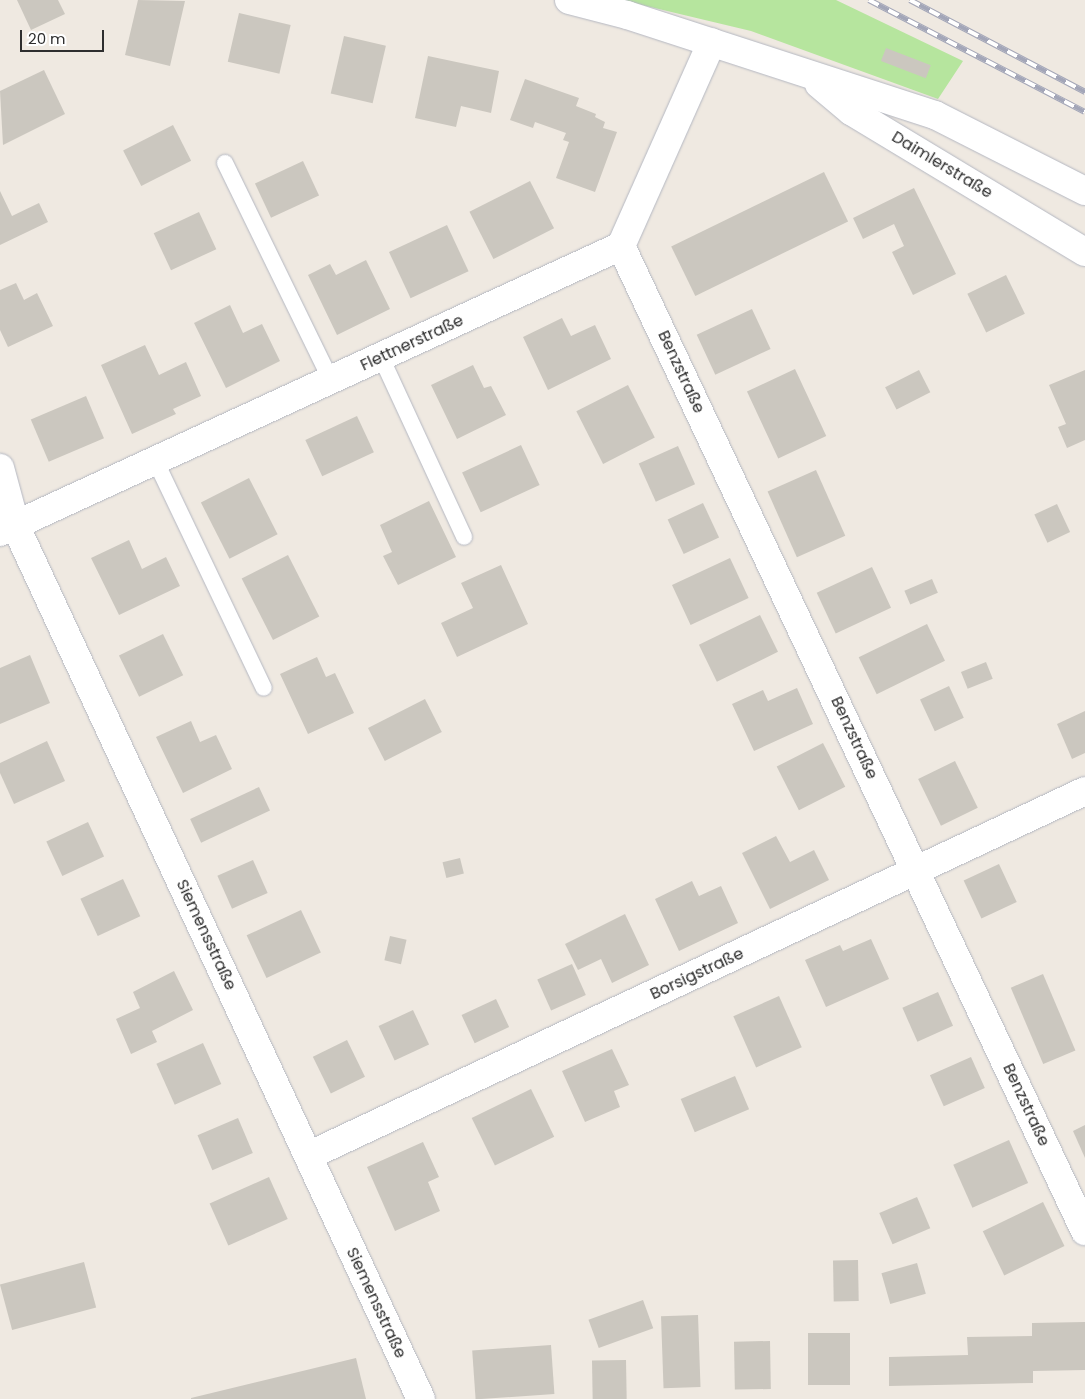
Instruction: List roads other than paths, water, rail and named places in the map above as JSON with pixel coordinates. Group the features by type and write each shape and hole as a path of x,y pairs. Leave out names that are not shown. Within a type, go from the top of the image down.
{"street":[{"name":"Daimlerstraße","path":"569,0 712,42 935,115 1085,192"},
{"path":"621,246 712,42"},
{"name":"Daimlerstraße","path":"804,73 851,110 1085,252"},
{"name":"Flettnerstraße","path":"8,529 621,246"},
{"name":"Benzstraße","path":"621,246 1085,1232"},
{"name":"Siemensstraße","path":"0,468 8,529 308,1156 421,1399"},
{"name":"Borsigstraße","path":"308,1156 1085,791"}],"lane":[{"path":"225,163 331,380"},
{"path":"381,357 464,537"},
{"path":"156,462 264,688"}],"railway":[{"path":"869,0 1085,112"},
{"path":"910,0 1085,92"}]}
